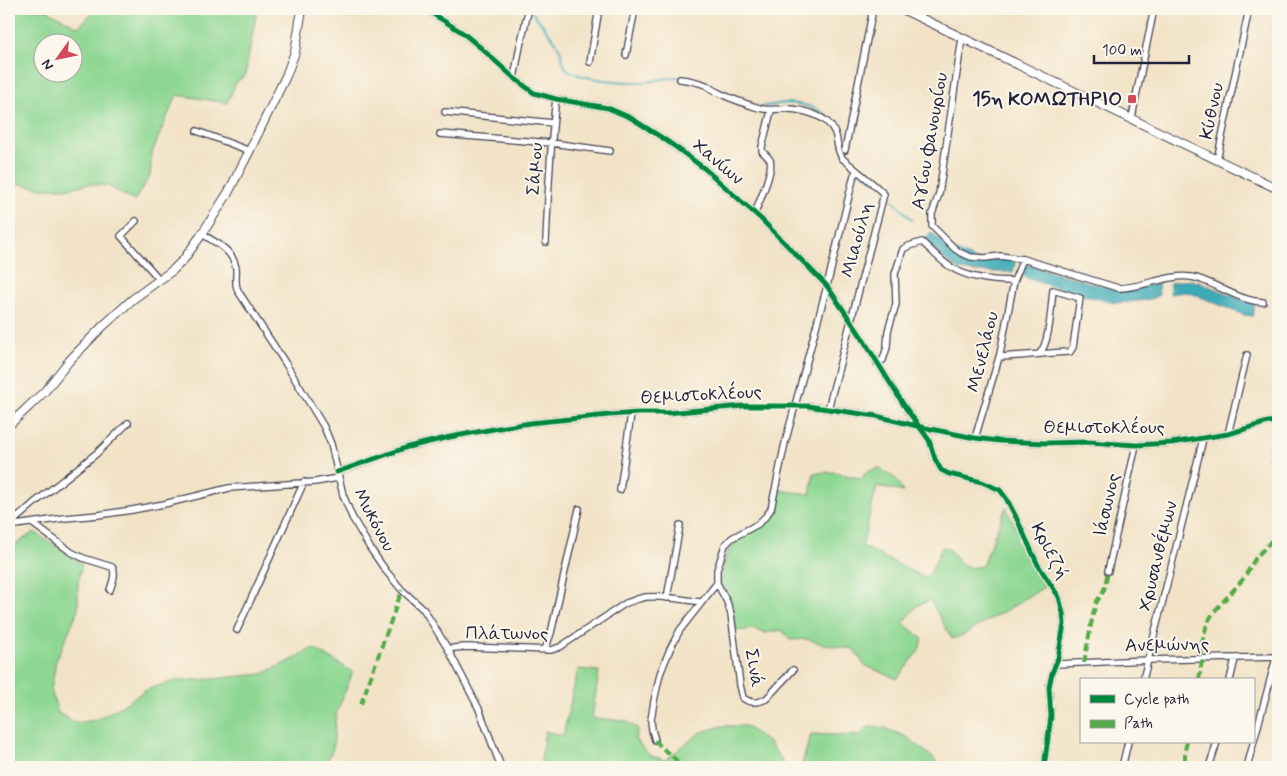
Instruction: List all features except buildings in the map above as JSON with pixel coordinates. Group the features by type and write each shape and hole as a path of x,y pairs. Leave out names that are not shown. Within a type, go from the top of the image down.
{"street":[{"path":"9,424 45,391 69,361 103,326 134,299 173,270 184,259 202,234 228,193 250,152 286,76 295,52 302,9"},
{"name":"Χανίων","path":"425,9 463,33 534,93 556,99 608,108 631,118 705,169 791,248 827,286 905,407 921,427"},
{"path":"590,62 599,9"},
{"path":"626,55 635,9"},
{"path":"845,150 873,9"},
{"path":"902,9 1278,189"},
{"path":"1132,119 1154,9"},
{"name":"Κύθνου","path":"1217,160 1249,9"},
{"path":"514,78 528,12"},
{"name":"Αγίου Φανουρίου","path":"962,38 942,180 932,214 932,226 955,249 971,257 986,258 1000,256 1118,288 1131,287 1153,281 1192,277 1202,279 1251,301 1263,302"},
{"path":"655,740 651,720 660,674 670,649 680,630 716,583 717,570 725,545 732,538 758,524 771,509 785,443 827,286 854,175 857,171 839,154 836,135 826,121 806,112 760,109 698,83 680,79"},
{"name":"Σάμου","path":"546,242 556,99"},
{"path":"754,213 771,166 771,161 762,151 762,147 771,110"},
{"path":"445,112 553,123"},
{"path":"197,131 250,152"},
{"path":"440,134 552,143 610,151"},
{"name":"Μιαούλη","path":"828,409 884,194 857,171"},
{"path":"136,221 121,236 160,280"},
{"name":"Μυκόνου","path":"202,234 221,246 231,256 236,268 236,287 284,360 324,427 331,444 342,495 352,517 386,571 402,590 424,610 436,627 479,709 500,767"},
{"path":"877,363 883,360 887,347 888,331 896,304 896,274 903,249 922,242 943,262 958,271 971,276 1014,282"},
{"name":"Μενελάου","path":"975,438 1000,357 1014,282 1022,261"},
{"path":"1000,357 1070,352 1072,351 1080,298 1053,290 1047,338 1043,351 1039,354"},
{"path":"1228,434 1247,355"},
{"name":"Θεμιστοκλέους","path":"10,526 132,510 229,488 316,482 338,475 391,452 450,437 530,424 608,415 667,413 743,406 807,406 876,416 975,438 999,441 1088,442 1136,445 1202,439 1278,421"},
{"path":"620,490 631,414"},
{"path":"10,526 33,504 97,453 128,423"},
{"name":"Κριεζή","path":"921,427 929,440 941,470 949,474 982,482 1000,490 1006,498 1038,565 1059,597 1064,613 1064,624 1058,658 1049,687 1051,716 1044,767"},
{"name":"Χρυσανθέμων","path":"1144,678 1202,439"},
{"name":"Ιάσωνος","path":"1108,571 1136,445"},
{"path":"237,630 304,482"},
{"path":"545,650 551,633 579,509"},
{"path":"32,523 71,552 83,558 112,567 115,574 110,590"},
{"path":"667,598 680,525"},
{"name":"Σινά","path":"716,583 727,602 731,614 743,698 751,702 761,701 793,670"},
{"name":"Πλάτωνος","path":"448,649 551,650 560,647 626,603 646,597 701,602"},
{"path":"551,633 554,644 560,647"},
{"path":"1254,742 1277,658"},
{"name":"Ανεμώνης","path":"1056,664 1148,660 1277,658"},
{"path":"1230,678 1235,659"},
{"path":"1122,767 1128,744"},
{"path":"1209,767 1216,744"},
{"path":"1247,767 1253,744"},
{"path":"1275,767 1278,755"}],"green space":[{"path":"9,9 45,9 78,27 97,9 257,9 245,76 237,81 227,103 177,95 152,153 150,176 134,201 108,186 89,184 69,188 41,188 9,182"},
{"path":"879,468 896,479 903,492 877,486 862,546 925,578 931,572 942,547 948,548 959,562 970,568 982,566 1006,507 1044,587 961,636 952,639 930,600 917,606 903,623 923,639 918,652 897,679 864,665 854,649 826,645 807,639 790,640 782,630 765,633 753,629 737,631 728,596 720,583 727,552 735,543 768,521 775,510 778,490 810,494 814,473 834,472 862,479 866,472"},
{"path":"34,532 82,563 78,583 78,610 56,661 51,690 58,713 76,723 95,720 146,690 174,681 262,674 313,648 353,672 336,714 333,749 324,767 9,767 9,549"},
{"path":"578,669 599,671 592,718 626,721 638,729 635,739 649,755 665,760 701,732 722,726 746,726 770,744 786,767 542,767 541,760 545,731 563,736"},
{"path":"868,727 885,728 909,738 943,767 801,767 811,734 859,736"}],"water":[{"path":"931,232 950,248 976,260 1005,259 1016,261 1013,272 960,270 954,267 924,240"},
{"path":"1026,264 1116,290 1158,284 1159,295 1151,299 1115,303 1029,279 1023,275"},
{"path":"1191,280 1255,305 1253,316 1244,315 1191,293 1170,294 1170,283"}],"waterway":[{"name":"Αγίου Φανουρίου","path":"529,9 555,40 565,67 573,73 604,80 628,82 645,82 679,77"},
{"name":"Αγίου Φανουρίου","path":"761,106 785,103 799,104 819,111 830,119 834,125"},
{"name":"Αγίου Φανουρίου","path":"864,173 874,181"},
{"name":"Αγίου Φανουρίου","path":"886,193 912,220"}],"marked path":[{"path":"1278,425 1273,459 1278,473"},
{"path":"1199,678 1202,660 1201,647 1207,624 1213,613 1244,578 1256,557 1272,540 1275,531 1278,500"},
{"path":"1084,663 1093,614 1097,601 1105,587 1108,571"},
{"path":"361,704 402,590"},
{"path":"655,740 683,767"},
{"path":"1186,744 1185,766 1187,767"}],"cycle path":[{"path":"425,9 463,33 534,93 556,99 608,108 631,118 705,169 761,219 827,286 905,407 929,440 941,470 949,474 982,482 1000,490 1016,517 1038,565 1059,597 1063,613 1064,624 1058,658 1049,687 1051,716 1044,767"},
{"path":"337,472 408,447 499,428 609,415 667,413 743,406 807,406 876,416 975,438 1047,443 1088,442 1136,445 1171,443 1228,434 1268,422 1278,421"}],"place":[{"name":"15η ΚΟΜΩΤΗΡΙΟ","path":"1132,99"}]}
